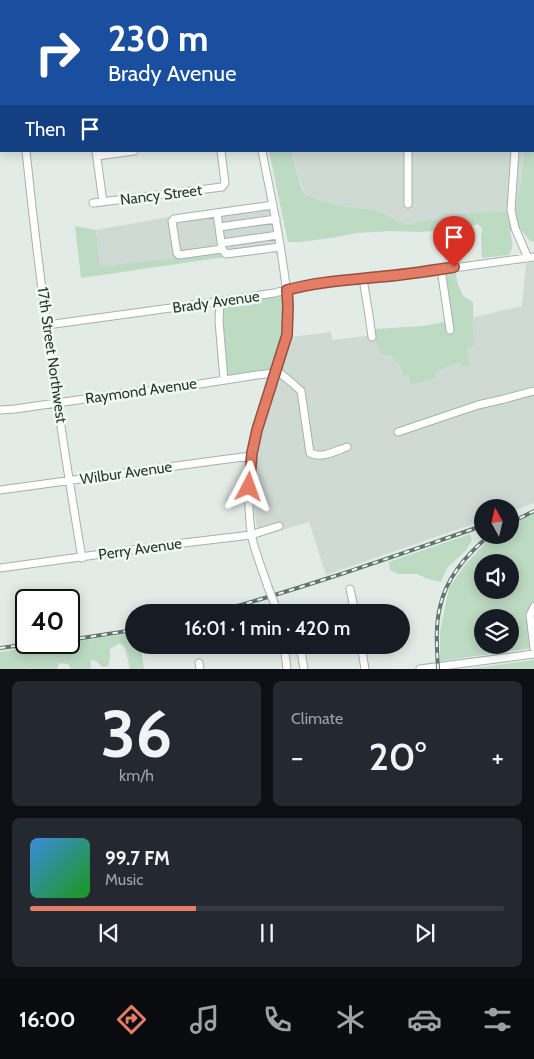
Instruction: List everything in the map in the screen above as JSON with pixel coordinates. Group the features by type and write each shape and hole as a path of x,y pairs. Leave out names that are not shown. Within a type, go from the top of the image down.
{"street":[{"name":"17th Street Northwest","path":"26,152 47,325 82,558"},
{"path":"103,202 97,154 122,152"},
{"name":"Nancy Street","path":"93,203 222,187 225,183 221,152"},
{"path":"262,152 276,219 287,290 287,335 257,430 251,456 249,511 252,535 275,604"},
{"path":"408,152 408,204"},
{"path":"515,152 511,210 515,228 531,257"},
{"path":"273,205 174,219 172,221 177,253 179,255 278,235"},
{"path":"217,213 222,246 226,254 280,247"},
{"path":"219,227 276,219"},
{"name":"Brady Avenue","path":"47,325 236,299 302,286 409,274 531,257"},
{"path":"442,269 450,330"},
{"path":"363,278 372,337"},
{"path":"220,301 219,320 224,380"},
{"path":"276,372 300,391 310,454 315,456 324,455 347,447"},
{"name":"Raymond Avenue","path":"3,410 134,392 162,390 276,372"},
{"path":"398,432 478,404 534,391"},
{"name":"Wilbur Avenue","path":"0,490 251,456"},
{"name":"Perry Avenue","path":"0,568 252,535 279,526"},
{"path":"350,589 353,604"},
{"path":"534,607 530,615 534,648"},
{"path":"285,654 287,669"},
{"path":"302,654 304,669"},
{"path":"362,654 365,669"},
{"path":"420,669 461,666 534,654"}],"shaded area":[{"path":"292,152 524,152 521,181 513,210 462,214 409,224 398,222 371,209 330,204 306,195"},
{"path":"270,202 279,251 225,257 217,253 100,266 96,230 197,212"},
{"path":"534,262 534,503 519,509 519,499 474,499 474,524 326,575 309,522 259,537 251,495 252,473 261,431 289,337 331,332 332,340 376,335 376,340 386,355 398,361 403,376 408,375 412,385 436,376 434,372 460,362 471,362 467,349 474,347 474,317 522,306 526,263"}],"green space":[{"path":"269,152 292,152 301,187 306,195 330,204 371,209 398,222 409,224 462,214 513,210 521,181 524,152 534,152 534,242 530,241 517,225 510,232 512,249 509,255 482,258 482,229 478,224 457,229 421,232 357,233 331,238 288,242"},
{"path":"75,226 96,230 100,266 217,253 225,257 81,278"},
{"path":"454,267 463,296 473,302 474,347 467,349 471,363 462,367 460,362 435,372 436,377 411,385 408,375 403,376 398,361 395,362 392,357 380,353 375,329 424,326 449,321 441,269"},
{"path":"285,293 286,322 274,372 226,377 221,302"},
{"path":"534,513 534,648 519,650 519,609 474,609 474,654 491,654 440,661 440,632 449,588 474,555 474,599 519,599 519,554 475,554 485,544 519,544 519,521"},
{"path":"470,534 472,540 466,550 448,567 441,582 417,574 398,574 390,570 389,562"},
{"path":"125,634 125,648 120,643 110,649 108,666 102,667 96,661 91,660 91,669 71,669 68,664 59,663 57,669 0,669 0,652 15,650 15,654 80,654 80,641"},
{"path":"126,654 142,654 144,669 130,669"},
{"path":"534,660 534,669 468,669"}],"railway":[{"path":"519,518 534,511"},
{"path":"245,604 474,529"},
{"path":"438,669 437,622 443,596 459,567 480,544"},
{"path":"80,638 125,631"},
{"path":"0,648 15,646"}],"route":[{"path":"249,487 250,466 257,430 287,335 287,290 336,281 409,274 454,267"}]}
